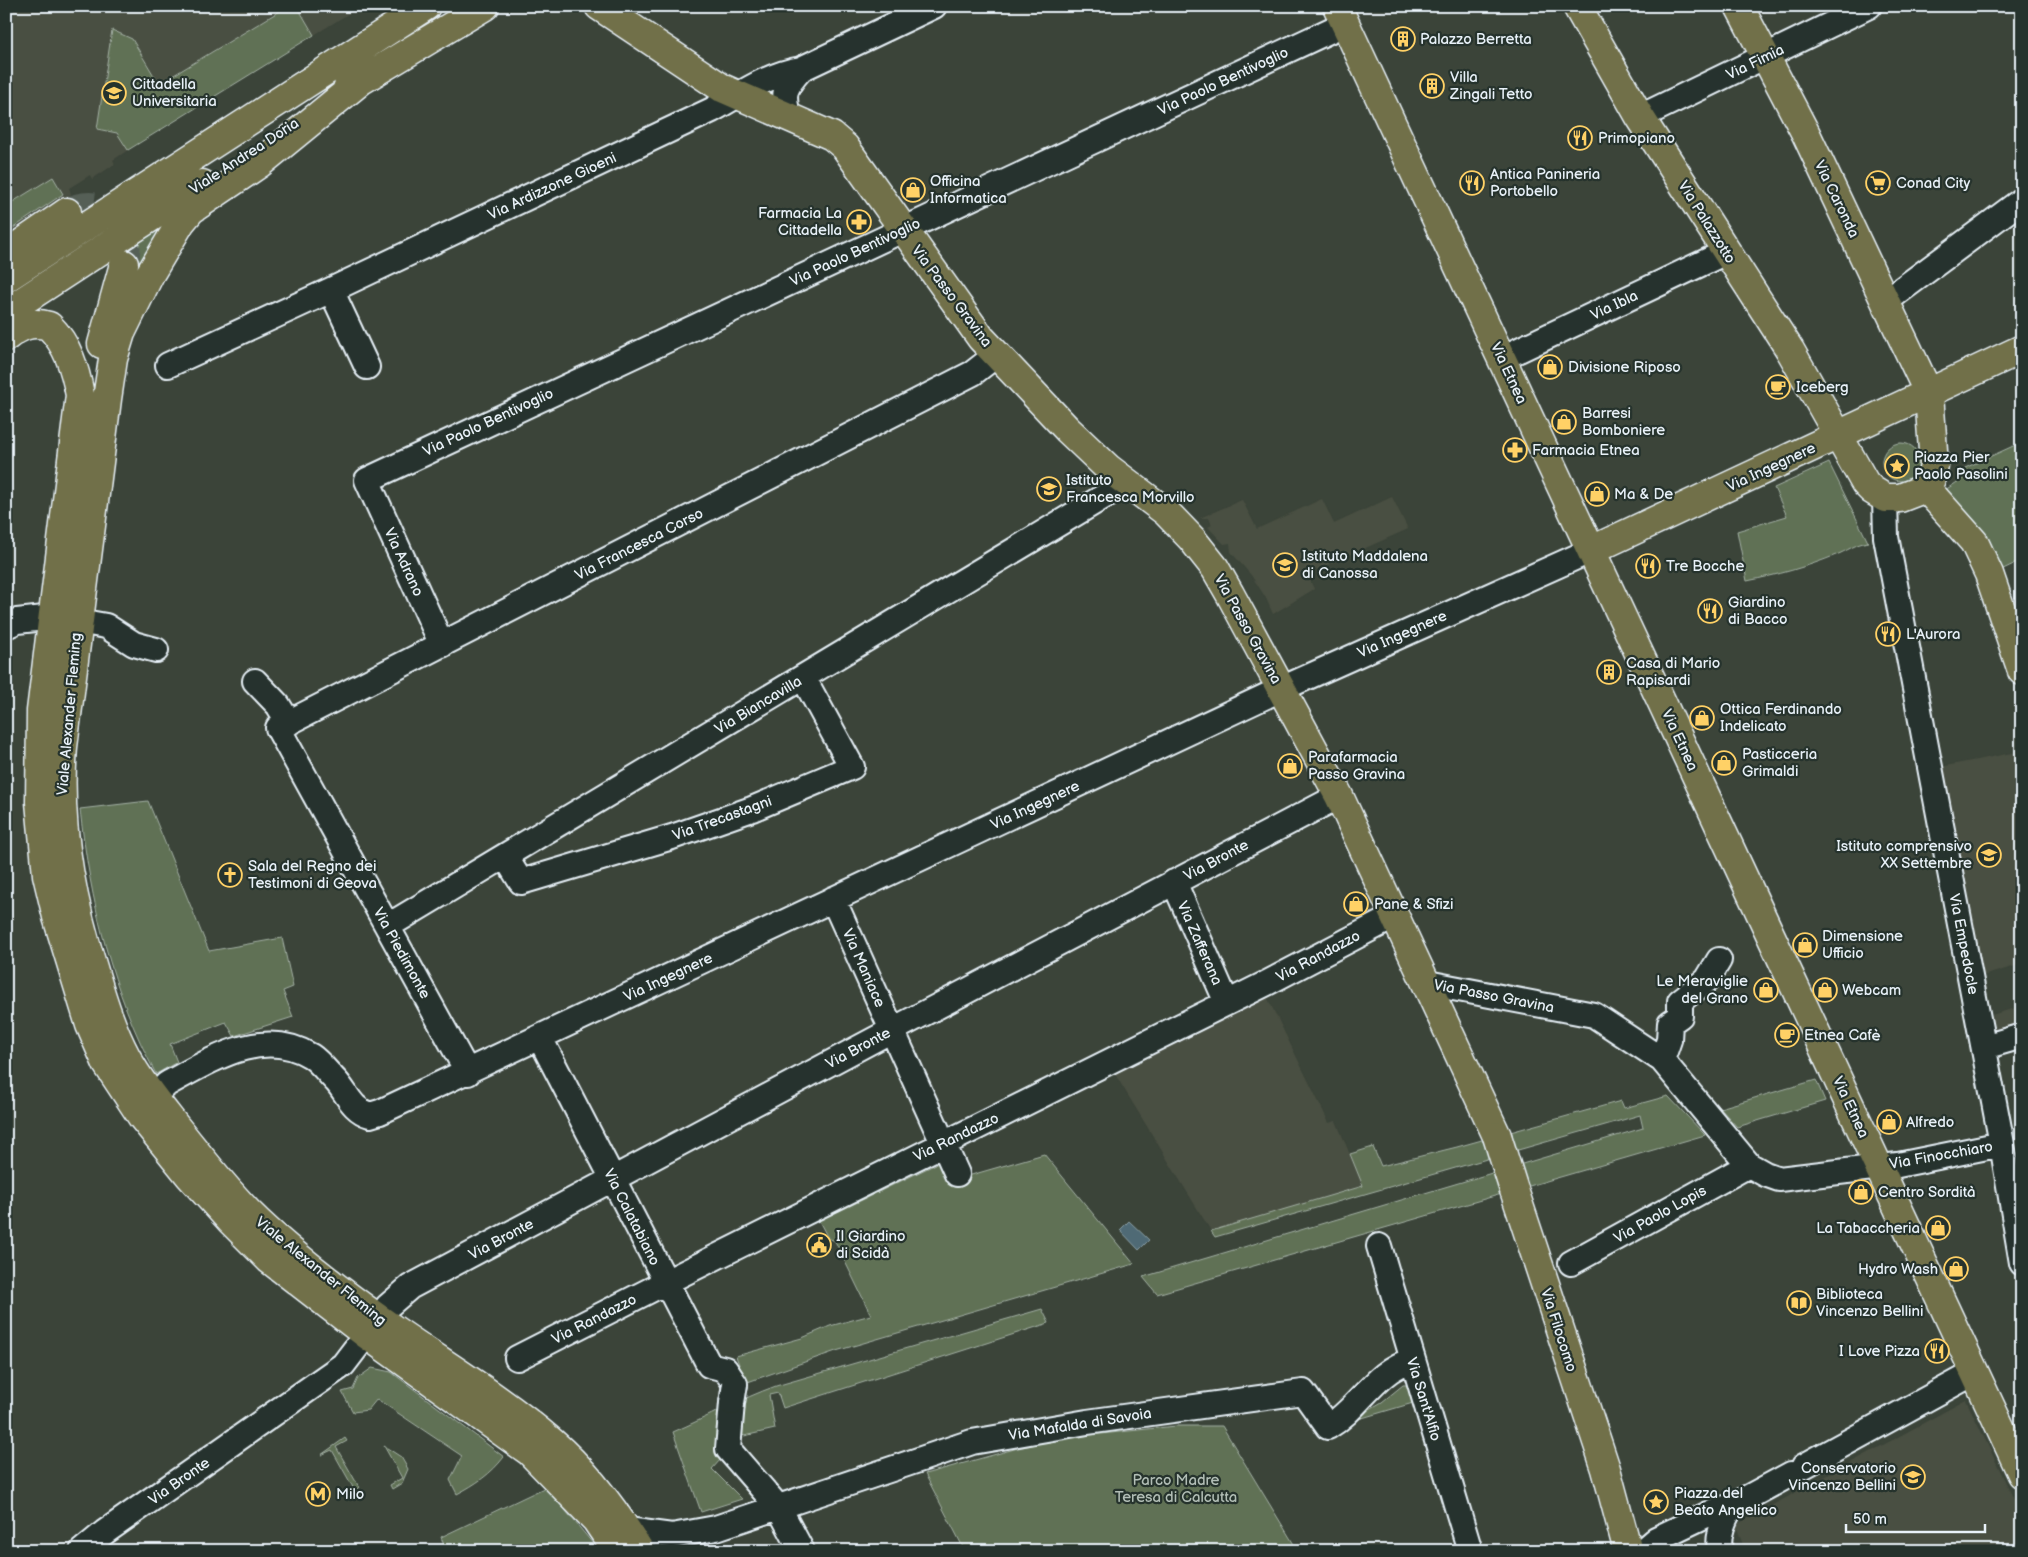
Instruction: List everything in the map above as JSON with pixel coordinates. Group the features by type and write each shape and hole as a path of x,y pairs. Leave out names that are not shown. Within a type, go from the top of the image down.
{"main road":[{"name":"Viale Andrea Doria","path":"6,278 426,6"},
{"name":"Viale Andrea Doria","path":"6,312 363,79 485,6"},
{"name":"Via Passo Gravina","path":"599,6 736,96 789,116 832,136 845,147 886,203 959,310 996,355 1068,430 1108,468 1166,512 1215,568 1339,796 1427,983"},
{"name":"Via Palazzotto","path":"1577,6 1640,117 1790,350 1865,483 1885,498"},
{"name":"Via Caronda","path":"1739,6 1806,134 1929,394"},
{"name":"Via Etnea","path":"1340,15 1592,550 2022,1474"},
{"name":"Viale Alexander Fleming","path":"152,1103 107,1064 90,1025 70,964 47,874 40,802 41,711 66,619 113,359 120,333 175,229 192,210 259,164 363,79"},
{"path":"6,254 67,212"},
{"path":"63,748 59,687 98,360 124,264"},
{"name":"Viale Alexander Fleming","path":"6,337 19,327 27,324 49,326 67,351 76,374 80,396 66,619 61,818 73,895 84,941 104,1007 119,1042 189,1175 270,1260 377,1322 530,1452 596,1520 628,1544"},
{"name":"Via Ingegnere","path":"1592,550 1840,436 2022,349"},
{"path":"1929,394 1934,464 1931,479 1934,497 1974,542 1989,574 2022,671"},
{"path":"1885,498 1900,498 1914,494 1934,497"},
{"name":"Via Filocomo","path":"1427,983 1497,1136 1605,1468 1628,1551"}],"street":[{"name":"Via Ardizzone Gioeni","path":"168,364 331,290 736,96 784,71 801,69 934,6"},
{"name":"Via Fimia","path":"1640,117 1766,58 1869,6"},
{"name":"Via Paolo Bentivoglio","path":"366,480 903,230 1340,15"},
{"path":"789,116 784,96 787,86 801,69"},
{"path":"1886,302 2022,200"},
{"name":"Via Ibla","path":"1502,358 1726,252"},
{"path":"331,290 367,367"},
{"name":"Via Francesca Corso","path":"283,725 974,373 996,355"},
{"name":"Via Adrano","path":"366,480 442,645"},
{"name":"Via Biancavilla","path":"386,924 398,920 1128,482"},
{"name":"Via Empedocle","path":"1885,498 1886,537 1984,1047 2022,1263"},
{"name":"Via Ingegnere","path":"152,1103 167,1084 218,1057 236,1050 259,1045 283,1046 312,1056 340,1085 356,1108 370,1115 468,1073 1281,689 1592,550"},
{"path":"6,626 17,621 66,619 106,626 134,644 156,650"},
{"name":"Via Trecastagni","path":"505,856 521,882 672,837 752,809 852,767 803,677"},
{"name":"Via Piedimonte","path":"255,681 278,705 283,725 386,924 468,1073"},
{"name":"Via Bronte","path":"82,1551 105,1532 343,1365 377,1322 410,1287 891,1030 1339,796"},
{"name":"Via Zafferana","path":"1174,882 1227,1003"},
{"name":"Via Maniace","path":"833,899 957,1174"},
{"name":"Via Randazzo","path":"517,1358 664,1282 1227,1003 1395,916"},
{"path":"1662,1060 1669,1040 1670,1023 1680,1016 1680,1001 1708,980 1719,960"},
{"name":"Via Passo Gravina","path":"1427,983 1594,1015 1662,1060 1749,1165 1765,1174 1779,1179 1879,1166"},
{"path":"1984,1047 2022,1036"},
{"name":"Via Calatabiano","path":"540,1038 708,1365 726,1369 734,1393 728,1449 779,1508 802,1551"},
{"name":"Via Finocchiaro","path":"1879,1166 1898,1165 2002,1144"},
{"name":"Via Paolo Lopis","path":"1570,1263 1749,1165"},
{"name":"Via Sant'Alfio","path":"1379,1246 1470,1551"},
{"name":"Via Mafalda di Savoia","path":"716,1528 972,1442 1087,1422 1302,1392 1328,1427 1338,1421 1360,1401 1377,1379 1400,1364 1413,1360"},
{"path":"1642,1551 1656,1539 1715,1511 1732,1506 1974,1372"},
{"path":"1720,1551 1718,1544 1724,1520 1732,1506"},
{"path":"628,1544 716,1528"},
{"path":"679,1551 716,1528"}],"shaded area":[{"name":"Cittadella Universitaria","path":"6,6 361,6 128,150 113,160 115,164 92,179 90,175 69,188 71,194 69,196 6,239"},
{"name":"Istituto Maddalena di Canossa","path":"1392,497 1408,529 1307,574 1314,589 1273,614 1266,598 1251,575 1231,552 1230,543 1224,544 1208,527 1212,525 1209,518 1200,518 1242,500 1257,529 1322,499 1334,524"},
{"name":"Istituto comprensivo XX Settembre","path":"2022,751 2022,964 1979,977 1941,767"},
{"path":"1267,997 1329,1123 1336,1121 1363,1186 1211,1231 1115,1074"},
{"path":"2022,1006 2022,1024 1989,1034 1985,1017"},
{"name":"Conservatorio Vincenzo Bellini","path":"1966,1400 2022,1516 2022,1543 2006,1551 1745,1551 1736,1525"}],"green space":[{"path":"288,6 297,6 314,35 128,150 117,133 97,129 112,30 132,39 159,84"},
{"path":"53,177 63,194 6,233 6,206"},
{"path":"170,221 115,321 138,256 139,243"},
{"path":"2022,442 2022,560 1999,571 1990,541 1945,490 1965,477 1965,468"},
{"path":"1901,443 1914,449 1920,462 1914,475 1901,481 1888,475 1882,462 1888,449"},
{"path":"1829,463 1868,542 1803,567 1747,581 1737,531 1787,516 1774,488"},
{"path":"148,801 209,951 282,938 293,987 283,991 293,1017 234,1036 226,1022 170,1044 177,1062 156,1074 127,1011 105,945 90,878 80,809"},
{"path":"1816,1080 1825,1101 1737,1127 1720,1108"},
{"path":"1668,1096 1705,1135 1157,1294 1143,1277 1643,1128 1640,1115 1215,1237 1211,1231 1363,1186 1350,1154 1373,1147 1381,1166 1457,1147 1621,1101 1624,1108"},
{"path":"1044,1154 1134,1264 836,1351 742,1384 743,1376 736,1356 802,1338 830,1326 871,1315 835,1241 828,1238 819,1221 938,1163 947,1182"},
{"path":"1042,1309 1049,1323 783,1408 778,1393 769,1395 775,1429 744,1436 736,1428 724,1430 721,1459 712,1469 742,1499 701,1512 673,1432 776,1386"},
{"path":"372,1368 391,1372 504,1457 483,1478 457,1494 450,1480 462,1456 377,1399 368,1410 353,1412 342,1392 353,1389 358,1378"},
{"path":"1403,1385 1407,1385 1413,1403 1345,1423 1382,1402"},
{"name":"Parco Madre Teresa di Calcutta","path":"1176,1426 1222,1426 1298,1551 965,1551 925,1474 1018,1448 1064,1438"},
{"path":"345,1438 347,1441 336,1447 359,1487 355,1491 332,1450 321,1455"},
{"path":"384,1446 401,1457 408,1469 402,1483 392,1489 390,1485 402,1478"},
{"path":"546,1487 599,1551 446,1551 441,1537"}],"water":[{"path":"1129,1221 1149,1240 1139,1250 1120,1230"}],"tunnel":[{"path":"67,212 81,207 94,206 114,216 121,226 125,237 124,264"}],"place":[{"name":"Palazzo Berretta","path":"1403,39"},
{"name":"Villa Zingali Tetto","path":"1432,86"},
{"name":"Cittadella Universitaria","path":"114,93"},
{"name":"Primopiano","path":"1580,138"},
{"name":"Antica Panineria Portobello","path":"1472,183"},
{"name":"Conad City","path":"1878,183"},
{"name":"Officina Informatica","path":"913,190"},
{"name":"Farmacia La Cittadella","path":"859,222"},
{"name":"Divisione Riposo","path":"1550,367"},
{"name":"Iceberg","path":"1778,387"},
{"name":"Barresi Bomboniere","path":"1564,422"},
{"name":"Farmacia Etnea","path":"1515,450"},
{"name":"Piazza Pier Paolo Pasolini","path":"1897,466"},
{"name":"Istituto Francesca Morvillo","path":"1049,489"},
{"name":"Ma & De","path":"1597,494"},
{"name":"Istituto Maddalena di Canossa","path":"1285,565"},
{"name":"Tre Bocche","path":"1648,566"},
{"name":"Giardino di Bacco","path":"1710,611"},
{"name":"L'Aurora","path":"1888,634"},
{"name":"Casa di Mario Rapisardi","path":"1609,672"},
{"name":"Ottica Ferdinando Indelicato","path":"1702,718"},
{"name":"Pasticceria Grimaldi","path":"1724,763"},
{"name":"Parafarmacia Passo Gravina","path":"1290,766"},
{"name":"Istituto comprensivo XX Settembre","path":"1989,855"},
{"name":"Sala del Regno dei Testimoni di Geova","path":"230,875"},
{"name":"Pane & Sfizi","path":"1356,904"},
{"name":"Dimensione Ufficio","path":"1805,945"},
{"name":"Le Meraviglie del Grano","path":"1766,990"},
{"name":"Webcam","path":"1825,990"},
{"name":"Etnea Cafè","path":"1787,1035"},
{"name":"Alfredo","path":"1889,1122"},
{"name":"Centro Sordità","path":"1861,1192"},
{"name":"La Tabaccheria","path":"1938,1228"},
{"name":"Il Giardino di Scidà","path":"819,1245"},
{"name":"Hydro Wash","path":"1956,1269"},
{"name":"Biblioteca Vincenzo Bellini","path":"1799,1303"},
{"name":"I Love Pizza","path":"1937,1351"},
{"name":"Conservatorio Vincenzo Bellini","path":"1913,1477"},
{"name":"Milo","path":"318,1494"},
{"name":"Piazza del Beato Angelico","path":"1656,1502"}]}
